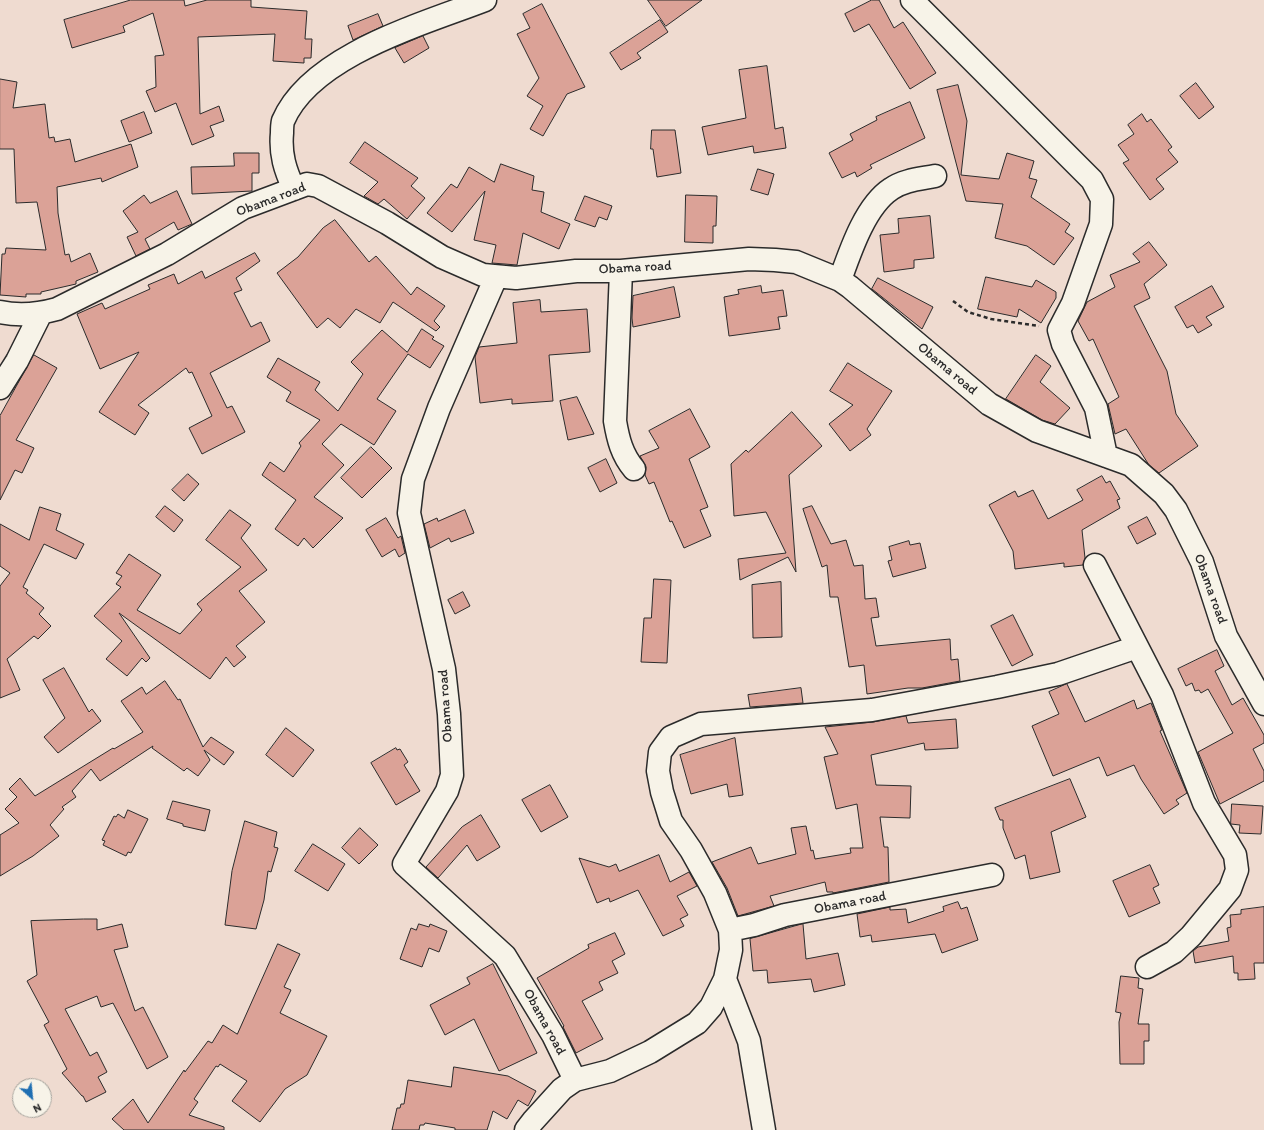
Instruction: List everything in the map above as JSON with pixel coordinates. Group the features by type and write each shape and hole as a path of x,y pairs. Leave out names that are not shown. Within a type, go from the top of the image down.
{"street":[{"path":"294,189 285,170 281,148 283,122 303,90 341,60 394,36 485,0"},
{"path":"912,0 1092,180 1102,199 1101,224 1073,303 1059,330 1063,344 1096,408 1106,456"},
{"path":"840,280 860,229 875,205 890,189 910,180 935,176"},
{"name":"Obama road","path":"0,312 41,314 57,309 155,261 243,208 307,184 318,186 387,223 442,257 483,275 516,278 576,271 621,271 749,259 796,262 840,280 989,404 1037,431 1131,465 1164,494 1176,510 1202,562 1226,636 1264,704"},
{"path":"621,271 615,421 618,441 629,463 634,469"},
{"name":"Obama road","path":"496,276 439,408 413,479 409,513 444,669 449,714 452,775 446,792 404,864 505,956 553,1035 575,1080"},
{"path":"0,388 17,361 41,314"},
{"path":"1095,565 1162,695 1204,803 1235,855 1237,870 1230,889 1191,936 1174,952 1146,967"},
{"path":"526,1130 533,1120 562,1089 575,1080 610,1071 650,1052 697,1023 711,1007 725,979 731,950 730,930 715,893 691,850 671,822 658,771 660,752 671,737 701,724 872,710 997,688 1058,674 1137,647"},
{"name":"Obama road","path":"730,930 754,925 785,915 992,875"},
{"path":"725,979 749,1041 764,1130"}],"path":[{"path":"953,301 968,312 991,319 1059,330"}],"building":[{"path":"131,0 184,0 185,6 207,0 251,0 251,7 307,11 305,39 312,39 311,58 304,58 304,63 273,61 275,34 198,37 200,114 219,106 224,121 210,126 214,136 192,145 176,103 155,112 146,91 156,87 155,56 164,55 153,13 123,26 125,32 72,48 64,20"},
{"path":"648,0 702,0 666,26"},
{"path":"872,0 879,0 894,28 903,22 936,73 910,89 869,24 854,32 845,14"},
{"path":"542,4 585,87 567,94 543,136 530,129 543,106 527,96 539,78 517,34 530,28 523,14"},
{"path":"378,14 383,26 353,40 348,26"},
{"path":"660,20 668,32 637,53 641,58 621,70 610,53"},
{"path":"423,36 429,48 404,63 395,48"},
{"path":"767,66 775,129 783,127 786,148 754,153 753,146 708,155 702,127 746,118 739,70"},
{"path":"0,79 17,82 13,108 45,104 49,138 54,137 55,142 70,139 75,162 131,144 138,167 102,182 101,178 57,187 58,213 65,255 69,254 71,262 90,253 98,272 76,281 76,284 41,292 41,294 26,294 26,297 0,295 2,254 5,254 6,248 46,250 37,202 16,203 14,149 0,149"},
{"path":"1196,83 1214,107 1199,119 1180,96"},
{"path":"958,85 967,121 961,175 999,179 1007,153 1034,161 1029,178 1037,180 1031,197 1070,224 1065,232 1074,238 1054,265 1027,246 995,238 1003,204 966,201 937,90"},
{"path":"910,102 925,138 870,165 872,168 857,177 855,172 842,178 829,153 853,140 850,134 877,120 876,117"},
{"path":"144,112 152,133 129,142 121,121"},
{"path":"1142,114 1147,122 1151,119 1172,147 1168,150 1178,162 1156,179 1164,189 1150,200 1123,163 1129,160 1118,145 1134,134 1128,125"},
{"path":"652,130 675,130 681,173 657,177 653,149 651,149"},
{"path":"365,142 418,178 411,186 425,198 407,219 384,199 378,204 364,196 378,182 350,163"},
{"path":"234,153 259,153 259,173 252,173 252,191 192,194 191,167 234,166"},
{"path":"501,164 534,176 532,190 544,192 541,212 570,224 559,249 523,233 517,265 492,263 496,245 474,240 485,191 452,232 427,213 451,184 457,188 469,167 494,182"},
{"path":"758,169 774,174 768,195 751,190"},
{"path":"177,191 192,224 178,230 174,222 145,239 150,249 136,256 127,237 138,232 123,211 144,195 150,203"},
{"path":"686,195 717,196 716,226 713,226 713,243 685,242"},
{"path":"585,196 612,206 607,220 599,217 595,227 575,220"},
{"path":"930,216 934,258 914,260 914,268 884,272 880,235 899,233 898,219"},
{"path":"335,220 369,262 376,256 411,295 417,287 445,306 434,321 440,327 436,331 393,302 380,323 356,309 340,328 328,318 317,328 277,273 298,257 323,228"},
{"path":"1149,242 1167,265 1144,284 1150,298 1134,306 1167,371 1176,414 1198,446 1159,473 1149,465 1126,429 1115,434 1108,404 1119,397 1093,339 1089,341 1078,321 1087,302 1115,287 1110,275 1140,262 1133,254"},
{"path":"255,253 260,261 236,278 242,290 234,293 251,327 261,322 270,341 210,373 227,408 232,406 245,432 202,454 189,428 212,416 192,372 189,373 186,368 138,405 149,413 135,435 99,412 139,352 100,369 77,314 102,303 105,309 150,289 148,285 174,274 178,284 202,271 205,278"},
{"path":"986,277 1032,287 1036,280 1056,292 1056,298 1041,323 1019,309 1017,317 978,309"},
{"path":"878,278 933,307 922,329 872,289"},
{"path":"761,286 762,293 783,290 787,316 778,317 780,329 729,336 724,297 739,294 738,290"},
{"path":"1212,286 1224,307 1206,317 1212,325 1198,333 1193,325 1187,328 1175,307"},
{"path":"674,287 680,317 633,327 633,296"},
{"path":"540,300 541,312 587,309 590,352 549,355 553,401 512,404 512,399 480,403 475,357 479,347 517,343 513,303"},
{"path":"422,329 434,337 432,339 444,346 430,368 408,354 377,399 396,411 374,445 341,424 322,444 344,465 314,497 343,518 313,548 304,538 298,546 275,529 296,500 262,475 270,462 284,472 301,446 299,443 320,420 286,401 291,392 267,377 278,358 320,382 315,390 338,411 363,374 351,362 382,330 407,352"},
{"path":"34,355 57,368 16,440 34,448 22,473 15,470 0,500 0,416"},
{"path":"1036,355 1051,366 1040,382 1070,408 1055,424 1042,420 1006,399"},
{"path":"848,363 892,391 867,429 871,435 850,451 829,424 853,405 830,391"},
{"path":"577,397 594,434 568,440 560,401"},
{"path":"690,409 710,447 689,459 708,507 700,510 711,536 684,548 672,521 670,522 654,482 649,484 645,475 646,467 640,456 659,448 649,431"},
{"path":"792,412 822,446 789,475 796,572 788,557 740,580 738,559 786,553 766,512 734,516 731,464 746,450 748,452"},
{"path":"371,447 392,468 362,498 341,478"},
{"path":"606,459 617,483 600,492 588,468"},
{"path":"188,474 199,484 184,501 172,490"},
{"path":"1102,476 1106,483 1110,481 1120,499 1117,500 1120,508 1082,530 1085,558 1083,565 1064,567 1064,563 1015,569 1013,551 989,505 1015,491 1018,497 1033,490 1048,519 1083,500 1077,490"},
{"path":"165,506 183,520 174,532 156,517"},
{"path":"812,506 831,544 846,540 854,566 863,565 865,599 876,598 879,617 871,618 876,646 950,639 951,660 958,659 960,681 922,688 908,688 867,694 864,665 849,667 838,597 830,597 827,565 822,567 803,509"},
{"path":"40,507 61,514 56,530 84,544 76,559 44,544 23,587 28,590 26,593 44,608 39,614 51,626 38,639 34,636 7,659 20,690 0,698 0,586 10,573 0,566 0,524 29,540"},
{"path":"230,510 251,525 241,538 267,570 239,591 265,622 236,646 246,657 234,667 226,657 210,679 119,613 150,658 146,662 142,658 127,676 106,659 122,641 94,616 121,587 116,584 122,576 116,573 129,554 161,575 137,610 180,634 202,610 197,604 241,567 206,540"},
{"path":"465,510 474,533 451,542 449,538 430,548 424,524 437,518 438,521"},
{"path":"1147,517 1156,534 1137,544 1128,527"},
{"path":"386,518 398,538 401,536 405,553 399,557 395,549 382,557 366,530"},
{"path":"909,541 910,545 920,543 926,568 893,577 888,561 892,560 889,547"},
{"path":"654,579 671,580 667,663 641,662 644,618 651,618"},
{"path":"781,582 782,637 753,638 752,585"},
{"path":"463,592 470,606 455,614 448,600"},
{"path":"1013,615 1033,655 1012,666 991,626"},
{"path":"1217,650 1224,666 1215,671 1232,705 1243,698 1264,735 1264,743 1253,749 1264,771 1264,781 1220,804 1198,752 1233,733 1208,689 1201,693 1199,690 1195,691 1192,683 1186,686 1178,669"},
{"path":"64,668 89,712 92,709 101,721 58,753 44,737 65,718 43,680"},
{"path":"165,681 178,700 180,699 203,747 211,737 234,752 224,765 204,750 210,760 198,776 187,768 184,771 152,748 153,746 100,781 91,769 72,791 76,797 62,807 64,809 50,825 59,836 33,856 0,876 0,835 19,823 5,809 17,797 9,789 20,778 35,796 113,748 114,749 143,732 121,701 142,687 146,694"},
{"path":"1067,684 1085,722 1134,700 1137,709 1151,703 1162,730 1160,731 1187,793 1176,800 1179,804 1164,814 1141,779 1134,765 1107,776 1099,757 1053,776 1032,726 1059,714 1049,692"},
{"path":"801,688 803,703 750,707 748,695"},
{"path":"906,716 908,723 956,719 958,748 925,750 924,743 871,755 876,785 911,786 910,818 880,817 884,847 888,847 889,882 833,893 827,892 825,882 770,896 774,906 738,916 727,888 712,862 751,847 758,864 796,854 791,828 806,826 811,851 813,850 815,859 851,853 850,848 863,848 857,804 836,809 824,757 838,754 825,727 873,722"},
{"path":"286,728 314,750 293,777 266,755"},
{"path":"735,738 743,795 729,797 727,784 691,794 680,755"},
{"path":"396,748 397,750 400,749 408,762 404,765 420,791 396,805 371,763"},
{"path":"1070,779 1086,817 1051,832 1060,872 1030,879 1025,855 1015,859 1003,828 1003,820 1000,820 995,808"},
{"path":"550,785 568,817 541,832 522,800"},
{"path":"173,801 210,810 205,831 183,826 183,824 167,819"},
{"path":"1232,804 1263,806 1261,834 1239,833 1240,825 1231,824"},
{"path":"128,810 148,819 131,853 128,852 126,856 103,845 105,841 102,840 114,816 116,817 118,814 124,818"},
{"path":"481,815 500,847 477,861 467,845 438,878 426,867 462,827"},
{"path":"245,821 277,832 274,847 278,848 271,872 268,871 264,900 256,929 225,925 232,871"},
{"path":"360,828 378,845 359,864 342,848"},
{"path":"313,844 345,864 328,891 295,871"},
{"path":"659,855 670,882 689,872 697,886 677,896 688,915 680,919 684,926 663,936 638,890 610,902 609,898 597,903 579,858 609,867 616,864 619,871"},
{"path":"1150,865 1159,885 1153,888 1160,903 1129,917 1113,881"},
{"path":"958,902 961,909 967,907 978,940 942,953 935,934 872,942 871,935 860,937 857,914 890,907 890,910 906,909 908,923 944,911 943,907"},
{"path":"1264,907 1264,963 1254,963 1255,979 1238,980 1238,973 1234,973 1233,956 1195,963 1193,951 1198,947 1229,941 1227,928 1231,927 1230,915 1241,914 1241,910"},
{"path":"97,919 97,930 122,924 128,947 114,950 135,1011 143,1007 168,1057 147,1069 113,1003 101,1007 97,996 65,1009 90,1056 97,1052 107,1072 98,1077 106,1092 86,1102 83,1096 62,1073 67,1069 44,1025 49,1022 27,981 37,975 31,921"},
{"path":"419,924 429,927 430,924 447,931 439,952 429,948 422,967 400,959 411,928 416,930"},
{"path":"803,924 806,959 838,953 845,985 814,992 811,979 768,983 767,970 753,971 750,939"},
{"path":"615,933 625,954 612,961 618,973 599,982 603,990 582,1001 603,1039 576,1053 563,1027 564,1026 537,978 589,948 588,945"},
{"path":"278,944 300,954 284,987 291,990 280,1013 327,1036 307,1075 285,1089 260,1122 232,1101 247,1081 220,1064 218,1067 216,1066 194,1099 198,1102 189,1115 224,1127 224,1130 124,1130 112,1119 133,1099 148,1123 184,1070 185,1072 208,1041 212,1043 223,1025 237,1034"},
{"path":"493,964 537,1053 499,1071 474,1019 445,1035 430,1005 470,984 467,978"},
{"path":"1121,976 1139,978 1138,988 1143,989 1138,1024 1149,1024 1149,1041 1144,1041 1144,1064 1120,1064 1119,1022 1121,1013 1116,1012"},
{"path":"454,1067 508,1076 536,1091 528,1106 518,1100 507,1119 493,1111 487,1130 455,1130 455,1128 425,1123 424,1125 420,1125 419,1130 392,1130 397,1108 400,1108 401,1104 404,1104 408,1080 451,1087"}]}
